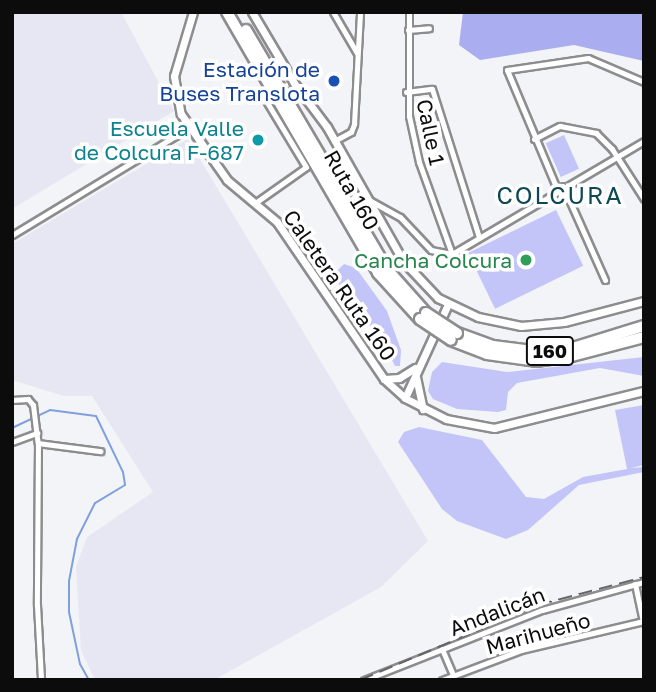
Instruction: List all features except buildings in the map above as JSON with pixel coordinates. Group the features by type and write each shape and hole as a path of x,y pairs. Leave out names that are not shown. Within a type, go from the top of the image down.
{"highway":[{"name":"Ruta 160","path":"227,12 384,283 421,313 454,337 486,354 536,361 572,356 644,337"},
{"name":"Ruta 160","path":"235,12 377,255 421,313"},
{"name":"Ruta 160","path":"454,337 493,346 541,352 576,347 644,326"}],"street":[{"name":"Caletera Ruta 160","path":"193,12 174,84 178,107 189,128 228,180 282,229 384,379 405,398 423,410 458,423 495,428 644,391"},
{"path":"252,12 334,141 410,271 448,304 488,320 532,326 644,301"},
{"path":"333,12 358,56"},
{"path":"334,141 351,132 354,124 360,12"},
{"name":"Calle 1","path":"409,12 406,92 419,162 452,254"},
{"path":"408,30 429,28"},
{"path":"605,280 534,139 506,70 588,58 644,82"},
{"path":"406,92 432,89 479,237"},
{"path":"255,202 306,167 261,94"},
{"path":"534,139 560,126 582,128 602,138 644,200"},
{"path":"12,235 189,128"},
{"path":"365,198 400,217 431,250 452,254 616,155 644,141"},
{"name":"Caletera Ruta 160","path":"405,398 448,304"},
{"path":"384,379 404,376 418,365"},
{"path":"418,365 417,392 423,410"},
{"path":"12,400 28,400 33,405 37,433 37,605 41,680"},
{"path":"12,442 37,433"},
{"path":"38,443 100,451"},
{"name":"Andalicán","path":"365,680 542,610 644,582"},
{"path":"635,584 644,622"},
{"name":"Marihueño","path":"442,680 521,650 644,622"},
{"path":"442,649 453,676"}],"shaded area":[{"path":"12,12 121,12 174,111 12,209"},
{"path":"463,12 644,12 644,61 574,45 480,60 459,45"},
{"path":"564,135 579,169 561,177 546,143"},
{"path":"188,139 428,541 381,587 214,680 95,680 81,650 76,567 87,537 153,492 92,396 64,396 12,380 12,244"},
{"name":"Cancha Colcura","path":"556,210 583,266 495,309 468,253"},
{"path":"344,264 356,268 387,311 401,350 400,366 395,366 380,335 356,314 338,283 336,272"},
{"path":"644,357 644,376 600,368 517,383 508,392 506,410 498,412 457,409 433,399 428,391 432,372 442,362 507,372"},
{"path":"644,405 644,465 631,468 644,467 644,472 579,485 528,530 506,539 457,521 442,509 398,442 404,432 419,427 482,440 526,497 544,499 583,477 627,469 615,410"}],"waterway":[{"path":"12,428 50,410 96,416 123,472 125,485 95,503 77,539 69,581 69,612 80,664 89,680"}],"railway":[{"path":"360,680 538,605 644,577"}],"place":[{"name":"Estación de Buses Translota","path":"334,81"},
{"name":"Escuela Valle de Colcura F-687","path":"258,140"},
{"name":"Cancha Colcura","path":"526,260"}],"district":[{"name":"COLCURA","path":"560,195"}]}
